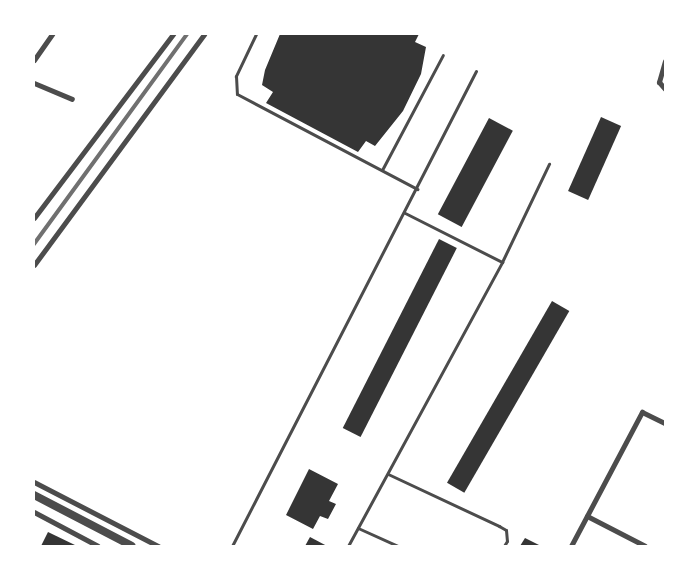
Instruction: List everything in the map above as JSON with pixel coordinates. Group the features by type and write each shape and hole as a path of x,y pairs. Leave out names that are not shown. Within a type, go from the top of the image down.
{"street":[{"path":"34,60 52,34"},
{"path":"34,218 173,34"},
{"path":"34,265 204,34"},
{"path":"665,61 659,77 660,86 665,89"},
{"path":"34,83 72,98"},
{"path":"571,546 642,412 665,423"},
{"path":"34,482 158,546"},
{"path":"34,496 132,546"},
{"path":"34,512 98,546"},
{"path":"587,516 645,546"}],"lane":[{"path":"256,34 236,76 237,94 417,189"},
{"path":"382,170 443,55"},
{"path":"232,546 476,71"},
{"path":"348,546 502,262 549,164"},
{"path":"404,213 502,262"},
{"path":"388,474 506,530 507,541 504,546"},
{"path":"358,528 398,546"}],"building":[{"path":"280,34 419,34 415,42 426,47 421,74 403,111 375,146 366,141 358,152 266,103 273,92 262,85 265,70"},
{"path":"601,117 621,126 588,200 568,191"},
{"path":"489,118 513,131 462,227 438,214"},
{"path":"439,239 457,248 361,437 343,428"},
{"path":"552,301 569,311 464,493 447,483"},
{"path":"309,469 338,484 329,501 336,504 328,519 320,516 313,529 286,515"},
{"path":"48,532 77,546 41,546"},
{"path":"310,537 327,546 305,546"},
{"path":"525,538 541,546 520,546"}],"railway":[{"path":"34,244 187,34"}]}
